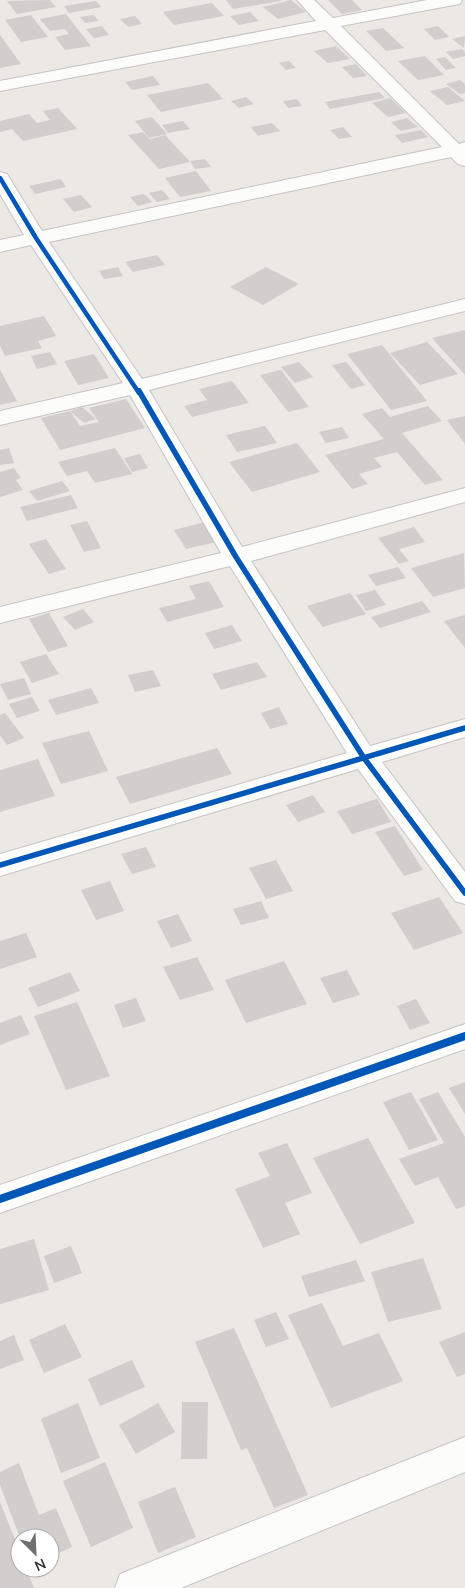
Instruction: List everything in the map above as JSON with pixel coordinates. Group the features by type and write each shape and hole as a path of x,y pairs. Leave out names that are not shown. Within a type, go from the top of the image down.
{"street":[{"path":"306,0 461,153"},
{"path":"0,86 454,0"},
{"path":"0,246 461,153"},
{"path":"0,178 36,238 136,387 236,557 364,758 465,893"},
{"path":"0,418 136,387 465,306"},
{"path":"0,615 236,557 465,495"},
{"path":"0,865 465,728"},
{"path":"0,1198 465,1036"},
{"path":"134,1588 465,1454"}],"building":[{"path":"50,0 56,7 17,14 7,1"},
{"path":"226,0 281,0 281,1 233,9"},
{"path":"291,0 306,12 278,19 263,7"},
{"path":"328,0 352,0 362,10 342,14"},
{"path":"96,1 101,7 69,13 64,6"},
{"path":"212,3 224,16 174,25 163,12"},
{"path":"250,12 259,21 239,25 230,16"},
{"path":"66,14 91,46 65,50 55,37 69,34 65,29 50,31 40,19"},
{"path":"31,15 48,37 21,42 5,20"},
{"path":"94,15 99,21 85,23 80,17"},
{"path":"135,16 142,24 128,27 120,19"},
{"path":"102,26 109,35 94,38 86,29"},
{"path":"438,26 449,37 435,40 424,29"},
{"path":"383,28 404,48 386,51 366,31"},
{"path":"0,35 21,64 0,68"},
{"path":"465,36 464,48 452,39"},
{"path":"336,46 350,59 328,63 314,51"},
{"path":"462,49 465,52 465,56 453,59 446,52"},
{"path":"425,56 444,75 418,80 398,61"},
{"path":"445,57 456,68 446,70 436,59"},
{"path":"289,61 296,68 286,70 279,63"},
{"path":"356,64 367,76 353,78 342,67"},
{"path":"153,76 160,85 132,90 125,82"},
{"path":"460,80 465,84 465,93 460,94 446,84"},
{"path":"208,83 223,99 161,112 147,95"},
{"path":"448,87 465,101 447,105 430,91"},
{"path":"379,92 385,98 330,109 325,102"},
{"path":"246,97 254,104 239,108 231,101"},
{"path":"390,98 406,113 388,117 372,103"},
{"path":"297,99 302,106 288,108 283,101"},
{"path":"58,108 77,129 23,141 12,129 0,132 0,121 29,114 37,123 50,120 43,111"},
{"path":"152,117 167,134 149,138 135,121"},
{"path":"407,118 418,127 401,131 391,122"},
{"path":"183,121 190,129 168,133 162,125"},
{"path":"272,123 280,131 258,136 251,127"},
{"path":"343,127 352,137 339,139 330,130"},
{"path":"421,130 428,137 402,143 395,135"},
{"path":"143,132 152,142 150,139 165,135 190,162 159,169 128,135"},
{"path":"205,159 211,167 195,169 190,161"},
{"path":"196,171 211,191 180,197 165,178"},
{"path":"61,179 66,187 35,194 29,186"},
{"path":"162,190 170,199 157,202 149,193"},
{"path":"144,194 152,202 138,206 130,197"},
{"path":"81,195 92,207 74,212 63,199"},
{"path":"157,255 165,265 133,272 125,262"},
{"path":"118,267 123,276 104,279 99,271"},
{"path":"266,267 299,284 263,305 230,287"},
{"path":"44,316 56,336 38,341 42,348 5,356 0,346 0,326"},
{"path":"465,330 465,375 432,338"},
{"path":"427,342 458,374 420,385 390,353"},
{"path":"382,345 427,401 391,410 347,354"},
{"path":"50,352 57,364 37,369 31,356"},
{"path":"94,354 109,378 78,385 64,361"},
{"path":"299,362 313,377 295,383 281,367"},
{"path":"346,362 365,385 351,389 332,365"},
{"path":"0,370 17,401 0,405"},
{"path":"281,370 309,407 288,412 260,375"},
{"path":"232,381 249,403 192,417 184,406 207,400 199,389"},
{"path":"126,399 145,428 60,450 41,418 70,411 80,426 99,422 89,408"},
{"path":"428,406 442,421 402,433 443,480 425,485 397,452 374,458 382,467 359,474 368,484 352,489 325,455 384,439 362,414 382,408 390,417"},
{"path":"82,407 96,419 84,423 70,411"},
{"path":"465,416 465,444 447,420"},
{"path":"265,426 277,443 237,452 226,435"},
{"path":"342,427 349,438 326,443 319,432"},
{"path":"297,443 320,472 252,492 229,462"},
{"path":"9,448 14,463 0,465 0,450"},
{"path":"115,448 132,474 95,483 87,471 67,476 58,462"},
{"path":"140,454 148,468 132,472 124,458"},
{"path":"14,468 21,478 16,480 23,490 0,497 0,472"},
{"path":"62,481 70,491 37,501 29,491"},
{"path":"71,495 78,508 27,521 20,507"},
{"path":"87,521 101,548 84,552 70,525"},
{"path":"205,522 216,542 186,549 174,530"},
{"path":"414,527 425,542 399,549 409,561 399,564 378,538"},
{"path":"46,539 66,569 49,574 29,544"},
{"path":"464,553 465,588 433,597 411,568"},
{"path":"398,567 406,578 376,586 368,575"},
{"path":"209,581 224,607 167,622 159,608 196,599 189,586"},
{"path":"375,590 386,605 366,611 356,595"},
{"path":"350,593 366,614 323,627 307,606"},
{"path":"422,601 431,612 380,628 371,617"},
{"path":"83,609 94,622 75,630 63,617"},
{"path":"49,613 68,646 48,652 29,619"},
{"path":"465,615 465,648 444,621"},
{"path":"232,625 242,641 214,649 205,633"},
{"path":"46,654 59,674 32,683 20,662"},
{"path":"257,662 267,677 221,690 212,674"},
{"path":"153,670 161,686 135,692 128,675"},
{"path":"24,678 31,694 8,700 0,684"},
{"path":"91,688 99,703 56,715 48,700"},
{"path":"32,697 40,711 17,718 9,704"},
{"path":"279,707 288,724 270,729 261,713"},
{"path":"5,713 24,738 7,745 0,735 0,715"},
{"path":"89,731 108,771 61,784 42,743"},
{"path":"217,748 232,774 130,804 116,777"},
{"path":"38,759 55,796 0,812 0,770"},
{"path":"313,795 325,812 298,822 286,805"},
{"path":"377,799 391,822 352,834 337,811"},
{"path":"395,826 423,870 404,876 375,832"},
{"path":"146,847 156,867 132,874 121,854"},
{"path":"276,860 293,891 266,899 249,868"},
{"path":"110,881 124,911 96,920 81,890"},
{"path":"439,897 463,933 414,950 391,913"},
{"path":"261,901 269,918 241,925 233,909"},
{"path":"178,914 192,941 171,948 157,921"},
{"path":"26,933 37,957 0,969 0,941"},
{"path":"197,957 214,990 180,1000 163,967"},
{"path":"284,961 307,1004 246,1023 225,980"},
{"path":"347,970 360,995 333,1003 320,978"},
{"path":"70,972 80,991 38,1007 28,988"},
{"path":"136,998 146,1021 123,1028 114,1005"},
{"path":"416,999 430,1023 410,1030 397,1006"},
{"path":"77,1002 110,1076 66,1090 34,1016"},
{"path":"21,1015 30,1034 0,1045 0,1023"},
{"path":"465,1082 465,1114 449,1088"},
{"path":"411,1092 438,1140 409,1150 383,1102"},
{"path":"438,1092 465,1137 465,1206 456,1209 438,1177 415,1186 399,1159 444,1143 419,1099"},
{"path":"368,1138 415,1223 360,1244 313,1158"},
{"path":"287,1143 312,1193 285,1203 300,1234 263,1248 235,1189 270,1176 258,1153"},
{"path":"34,1239 49,1290 0,1304 0,1249"},
{"path":"71,1246 82,1273 54,1283 44,1256"},
{"path":"423,1258 442,1309 388,1322 371,1272"},
{"path":"356,1260 365,1281 309,1297 301,1276"},
{"path":"322,1303 343,1346 379,1333 403,1381 331,1408 288,1315"},
{"path":"276,1312 289,1339 266,1347 254,1320"},
{"path":"65,1324 82,1357 44,1373 29,1340"},
{"path":"234,1328 308,1495 274,1508 247,1448 241,1450 195,1342"},
{"path":"465,1332 465,1374 457,1377 439,1342"},
{"path":"14,1335 24,1360 0,1369 0,1341"},
{"path":"132,1360 145,1387 100,1406 88,1379"},
{"path":"182,1402 208,1402 207,1459 181,1459"},
{"path":"78,1403 100,1458 61,1473 41,1419"},
{"path":"158,1403 175,1432 136,1454 119,1425"},
{"path":"105,1462 133,1528 91,1547 63,1481"},
{"path":"19,1463 39,1515 56,1508 72,1547 60,1552 60,1528 16,1528 0,1485 0,1472"},
{"path":"175,1487 196,1537 158,1553 138,1502"},
{"path":"0,1502 10,1528 10,1578 30,1578 34,1588 0,1588"}],"cycle path":[{"path":"0,178 36,238 136,387 236,557 364,758 465,893"},
{"path":"0,865 465,728"},
{"path":"0,1199 465,1036"}]}
